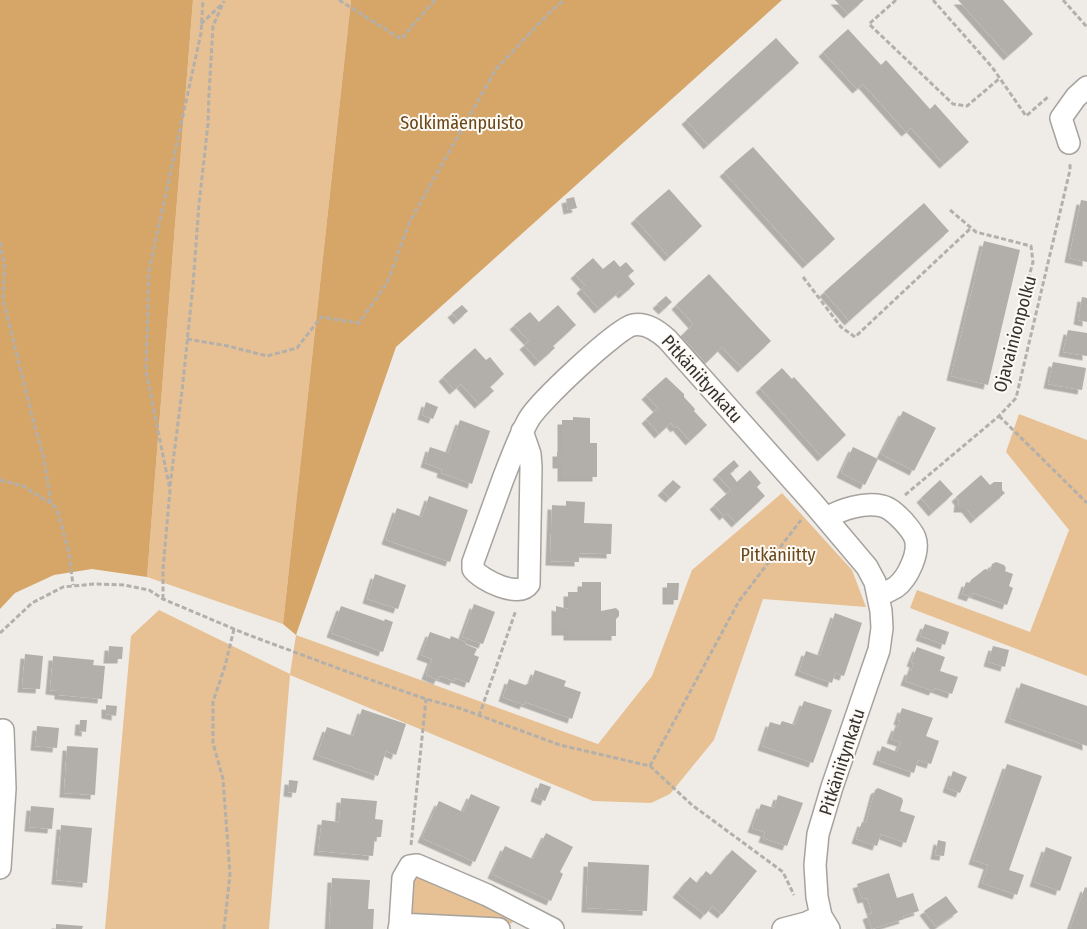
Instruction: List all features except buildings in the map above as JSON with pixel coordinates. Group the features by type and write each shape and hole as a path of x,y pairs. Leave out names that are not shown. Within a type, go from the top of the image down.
{"street":[{"path":"1068,143 1061,118 1076,97 1087,87"},
{"name":"Pitkäniitynkatu","path":"520,590 508,588 483,579 473,570 473,562 522,431 537,407 624,328 633,324 648,326 658,332 672,345 820,510 867,567 875,582 882,628 879,650 832,787 818,834 815,865 817,897 825,922"},
{"path":"520,590 526,588 529,584 532,467 530,454 522,431"},
{"path":"820,510 838,511 849,508 882,506 900,517 915,536 916,549 914,558 903,580 897,586 878,596"},
{"path":"0,868 5,788 3,730"},
{"path":"499,929 399,927 403,878 410,866 424,867 448,877 520,910 553,929"},
{"path":"783,929 806,923 825,922"}],"path":[{"path":"170,490 146,372 149,271 201,24 202,0"},
{"path":"201,24 225,0"},
{"path":"163,599 163,568 170,490 182,391 208,124 213,26 225,0"},
{"path":"339,0 401,39 435,0"},
{"path":"187,339 228,346 267,356 298,348 321,317 359,323 387,283 410,221 496,69 548,14 564,0"},
{"path":"896,0 869,24 953,104 967,106 1000,78"},
{"path":"933,0 1000,78 1026,116"},
{"path":"1063,0 1087,27"},
{"name":"Ojavainionpolku","path":"889,509 999,416 1016,398 1070,170 1068,143"},
{"path":"950,210 976,232 1031,246 1033,262 1001,378"},
{"path":"803,277 841,328 855,337 971,228"},
{"path":"0,242 5,267 3,299 44,459 51,503"},
{"path":"999,416 1087,503"},
{"path":"0,480 23,486 51,503 57,509 69,553 73,585"},
{"path":"650,766 739,602 820,510"},
{"path":"0,634 32,603 63,587 93,584 124,585 149,590 163,599 234,629 426,699 560,745 650,766 692,804 784,872"},
{"path":"479,716 514,617 520,590"},
{"path":"224,929 230,874 223,779 213,743 213,702 226,666 234,629"},
{"path":"410,866 419,756 426,699"}],"green space":[{"path":"0,0 193,0 147,577 92,569 54,575 15,593 0,609"},
{"path":"193,0 351,0 283,624 147,577"},
{"name":"Solkimäenpuisto","path":"351,0 782,0 396,347 296,635 283,624"},
{"path":"1019,414 1087,440 1087,676 910,608 917,590 1030,632 1069,530 1006,452"},
{"name":"Pitkäniitty","path":"782,493 852,570 866,607 763,599 714,740 670,794 651,803 593,801 290,675 269,929 105,929 131,636 159,610 290,674 296,635 598,744 652,676 692,570"},
{"path":"421,874 514,919 512,923 410,914 411,878"}]}
